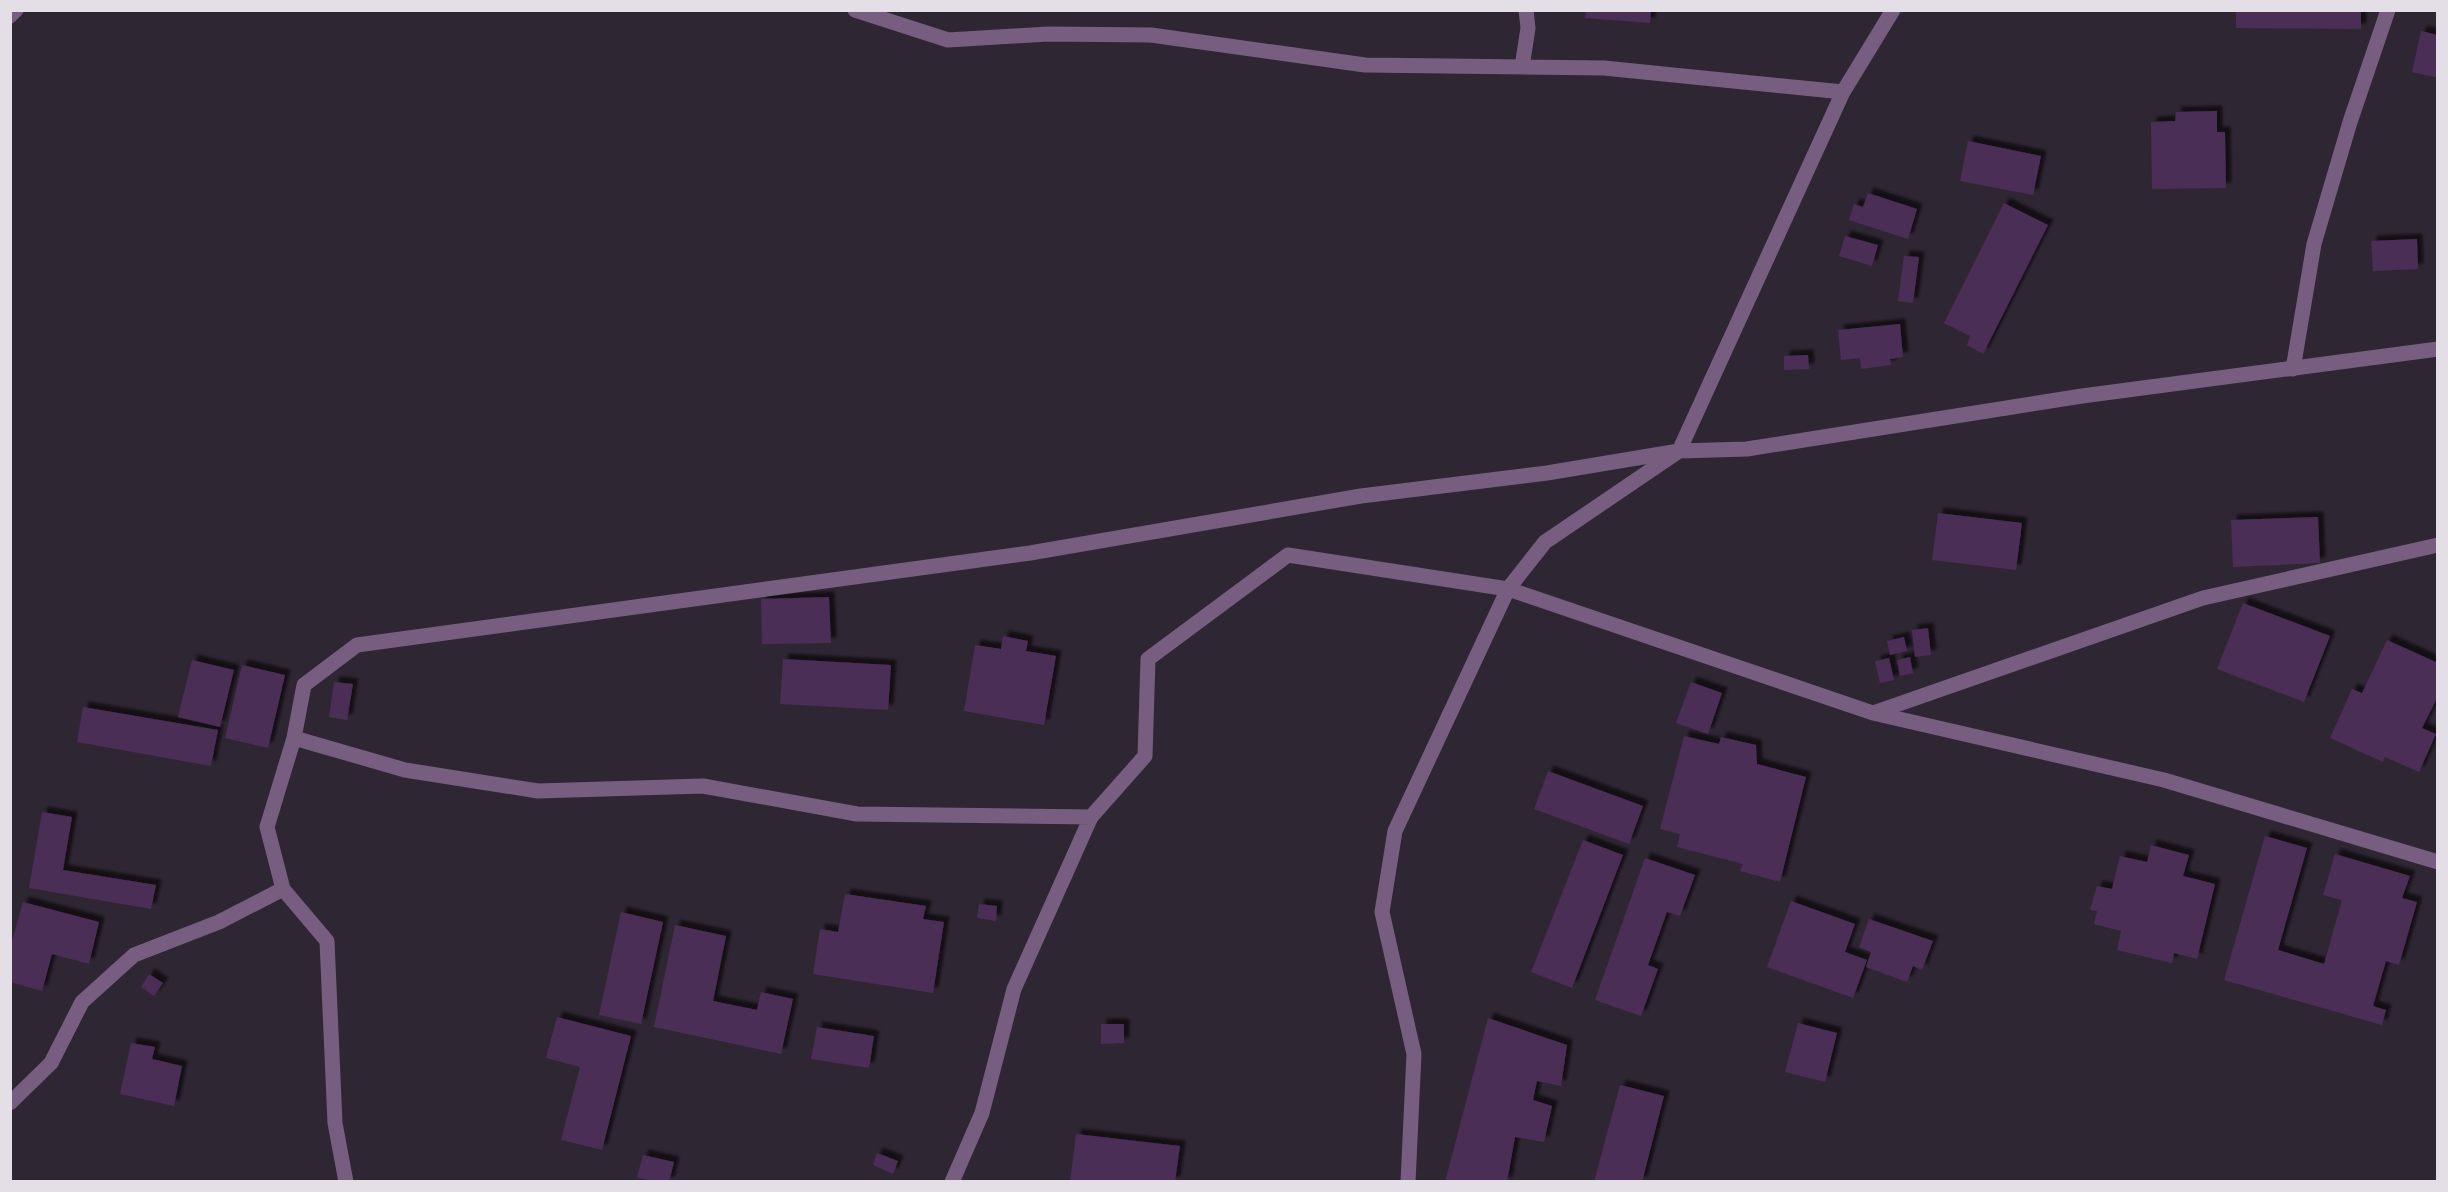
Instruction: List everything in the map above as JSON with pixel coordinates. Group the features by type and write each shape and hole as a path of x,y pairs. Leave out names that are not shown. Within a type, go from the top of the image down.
{"street":[{"path":"10,16 16,10"},
{"path":"855,10 948,40 1048,33 1151,35 1365,65 1604,68 1843,92"},
{"path":"1522,67 1528,28 1526,10"},
{"path":"1408,1182 1414,1054 1382,912 1395,831 1508,589 1545,542 1679,451 1843,92 1893,10"},
{"path":"2293,369 2314,244 2350,122 2388,10"},
{"path":"346,1182 335,1123 327,941 283,889 267,827 294,738 304,686 357,645 1030,552 1361,496 1547,473 1679,451 1747,449 2082,396 2438,349"},
{"path":"1873,713 2203,598 2438,545"},
{"path":"952,1182 982,1113 1014,989 1091,818 1145,756 1148,659 1288,555 1508,589 1873,713 2164,780 2438,862"},
{"path":"294,738 405,770 538,791 703,786 857,814 1091,818"},
{"path":"10,1103 51,1063 82,1002 134,955 219,922 283,889"}],"building":[{"path":"1586,10 1651,10 1650,23 1585,18"},
{"path":"2236,10 2361,10 2361,29 2236,28"},
{"path":"2421,31 2438,35 2438,78 2412,72"},
{"path":"2217,111 2217,132 2225,132 2226,188 2152,189 2151,122 2175,121 2176,112"},
{"path":"1968,141 2041,156 2033,195 1960,181"},
{"path":"1868,193 1917,209 1908,239 1849,220 1854,204 1863,207"},
{"path":"2004,203 2048,225 1983,354 1967,345 1970,336 1944,323"},
{"path":"1845,236 1878,245 1872,266 1839,256"},
{"path":"2417,239 2418,269 2373,271 2371,241"},
{"path":"1904,256 1919,257 1913,303 1898,301"},
{"path":"1900,324 1903,357 1890,359 1891,365 1861,369 1860,358 1841,360 1838,330"},
{"path":"1808,355 1809,369 1784,370 1784,356"},
{"path":"1938,513 2022,523 2016,570 1932,560"},
{"path":"2318,517 2320,563 2233,567 2231,520"},
{"path":"829,597 831,643 762,644 761,599"},
{"path":"2243,603 2330,636 2304,702 2217,669"},
{"path":"1928,628 1931,655 1915,657 1912,630"},
{"path":"1003,636 1028,641 1026,651 1056,656 1044,725 964,711 975,645 1001,649"},
{"path":"1904,637 1907,651 1890,655 1887,641"},
{"path":"2387,640 2438,663 2438,700 2422,728 2436,734 2419,772 2385,757 2383,762 2330,738 2352,689 2362,693"},
{"path":"1910,657 1913,673 1900,676 1897,660"},
{"path":"1889,658 1894,680 1880,683 1875,661"},
{"path":"783,659 891,665 888,710 780,704"},
{"path":"192,660 234,670 220,727 178,717"},
{"path":"242,665 285,675 268,748 225,738"},
{"path":"334,682 353,684 347,720 329,717"},
{"path":"1691,682 1722,693 1708,734 1676,723"},
{"path":"83,707 218,730 211,766 77,742"},
{"path":"1684,736 1719,744 1721,737 1756,745 1757,764 1806,777 1780,882 1740,871 1743,864 1677,847 1680,834 1660,829"},
{"path":"1548,771 1643,806 1629,844 1534,809"},
{"path":"42,812 72,817 63,870 156,885 151,909 29,888"},
{"path":"2265,836 2307,848 2278,950 2324,964 2342,900 2323,895 2335,854 2410,876 2402,898 2417,902 2399,965 2386,961 2373,1006 2386,1010 2382,1025 2224,980"},
{"path":"1583,840 1623,855 1572,988 1531,972"},
{"path":"2151,845 2189,855 2183,876 2215,884 2197,959 2174,953 2172,963 2117,950 2121,931 2094,924 2097,911 2090,910 2097,886 2112,889 2120,856 2147,862"},
{"path":"1645,858 1695,875 1680,916 1667,912 1648,965 1658,969 1641,1016 1595,1000"},
{"path":"845,894 926,906 923,919 944,922 933,993 813,974 820,929 838,932"},
{"path":"1791,901 1855,924 1845,952 1867,960 1853,998 1767,967"},
{"path":"23,902 99,922 89,964 52,954 42,991 10,982 10,948"},
{"path":"979,904 997,906 996,921 977,918"},
{"path":"621,912 663,922 641,1024 599,1015"},
{"path":"1869,919 1933,941 1922,970 1913,966 1907,982 1866,967 1871,952 1859,947"},
{"path":"675,925 726,936 713,1001 757,1010 761,992 793,999 781,1054 654,1027"},
{"path":"149,974 163,983 154,996 141,987"},
{"path":"557,1017 631,1036 602,1150 561,1140 580,1067 546,1058"},
{"path":"1488,1018 1567,1045 1561,1086 1537,1081 1533,1100 1552,1106 1544,1142 1515,1137 1507,1182 1445,1182"},
{"path":"1798,1023 1837,1033 1825,1082 1785,1072"},
{"path":"1101,1024 1124,1024 1124,1043 1101,1044"},
{"path":"817,1027 874,1036 869,1068 811,1059"},
{"path":"131,1043 155,1047 152,1059 182,1066 174,1106 120,1094"},
{"path":"1620,1085 1664,1096 1642,1182 1594,1182"},
{"path":"1076,1134 1180,1146 1175,1182 1070,1182"},
{"path":"877,1153 898,1161 893,1174 873,1165"},
{"path":"643,1155 674,1162 669,1182 654,1182 637,1177"}]}
